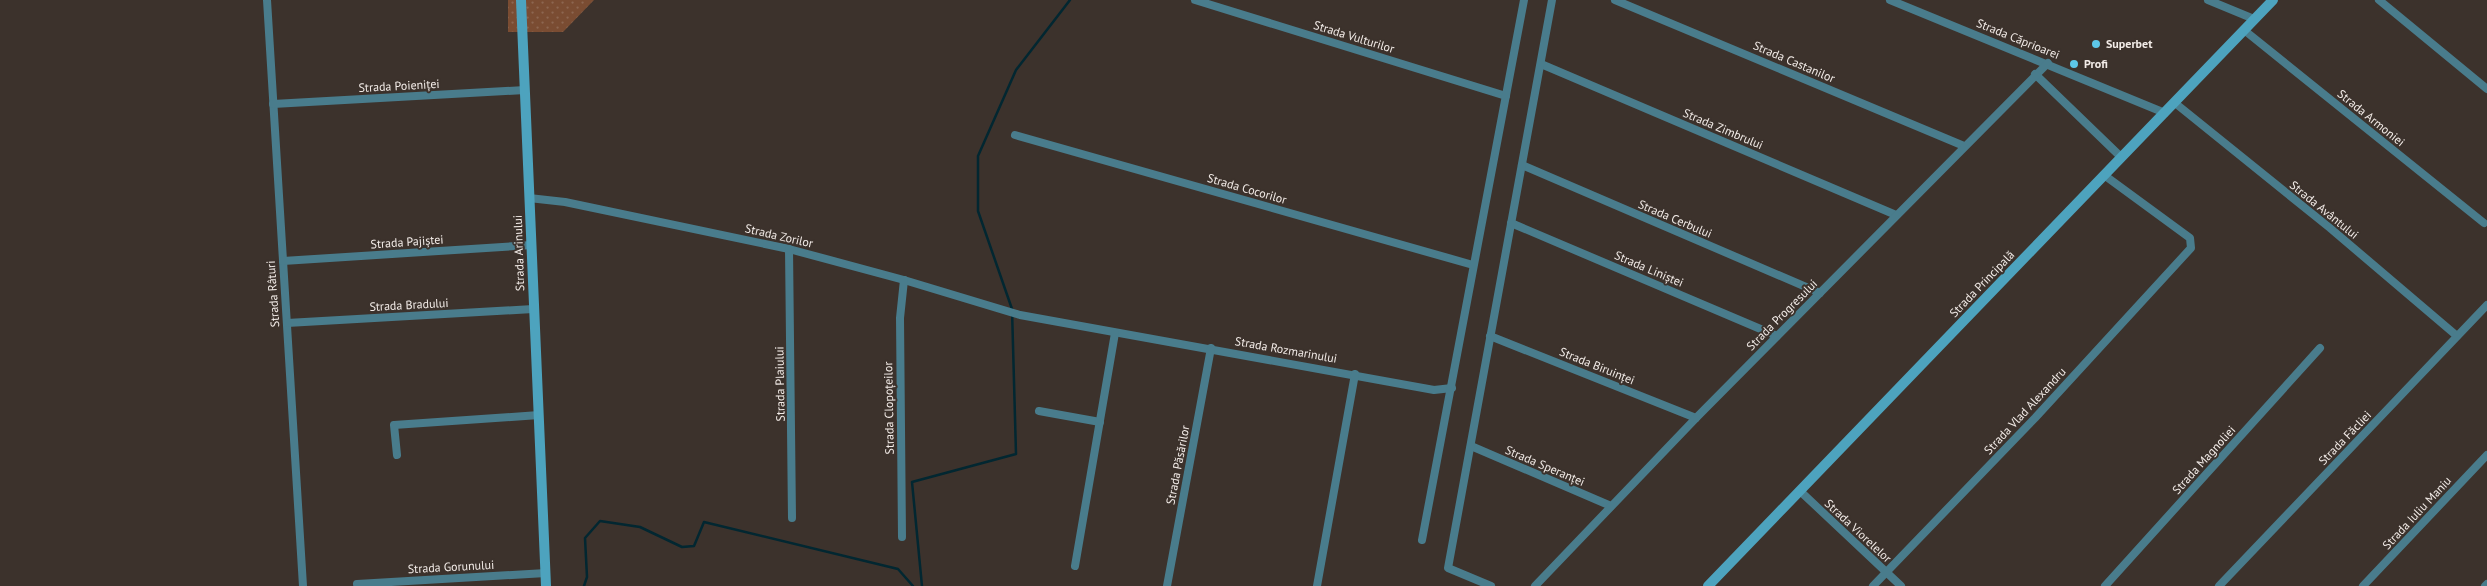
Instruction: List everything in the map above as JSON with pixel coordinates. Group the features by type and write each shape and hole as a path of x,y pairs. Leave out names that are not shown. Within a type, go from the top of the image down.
{"main road":[{"name":"Strada Arinului","path":"521,0 546,586"},
{"name":"Strada Principală","path":"1708,586 2273,0"}],"street":[{"name":"Strada Râturi","path":"267,0 303,586"},
{"name":"Strada Vulturilor","path":"1195,0 1506,96"},
{"path":"1491,586 1448,568 1552,0"},
{"name":"Strada Castanilor","path":"1616,0 1964,146"},
{"name":"Strada Căprioarei","path":"1890,0 2048,63 2165,113"},
{"path":"2208,0 2254,19"},
{"path":"2379,0 2487,89"},
{"path":"1422,540 1506,96 1521,1"},
{"name":"Strada Armoniei","path":"2244,30 2484,223"},
{"name":"Strada Progresului","path":"1536,586 1696,418 2048,63"},
{"name":"Strada Zimbrului","path":"1541,64 1896,215"},
{"path":"2035,74 2121,157"},
{"name":"Strada Poieniței","path":"273,104 525,90"},
{"name":"Strada Avântului","path":"2175,103 2330,228 2457,336"},
{"name":"Strada Cocorilor","path":"1015,135 1473,265"},
{"name":"Strada Cerbului","path":"1522,165 1820,294"},
{"name":"Strada Vlad Alexandru","path":"1872,586 2035,418 2191,248 2190,238 2104,175"},
{"name":"Strada Zorilor","path":"529,198 565,202 789,249 904,280 1020,315"},
{"name":"Strada Liniștei","path":"1511,223 1777,336"},
{"name":"Strada Pajiștei","path":"283,261 532,245"},
{"name":"Strada Plaiului","path":"789,249 792,518"},
{"name":"Strada Clopoțeilor","path":"902,537 900,318 904,280"},
{"name":"Strada Făcliei","path":"2219,586 2487,305"},
{"name":"Strada Bradului","path":"287,323 533,309"},
{"name":"Strada Rozmarinului","path":"1020,315 1115,333 1212,348 1434,390 1452,388"},
{"path":"1075,566 1115,333"},
{"name":"Strada Biruinței","path":"1490,336 1696,418"},
{"name":"Strada Păsărilor","path":"1167,586 1212,348"},
{"name":"Strada Magnoliei","path":"2105,586 2320,348"},
{"path":"1317,586 1355,374"},
{"path":"1039,411 1100,422"},
{"path":"397,456 394,425 539,415"},
{"name":"Strada Speranței","path":"1471,446 1611,506"},
{"name":"Strada Iuliu Maniu","path":"2363,586 2487,455"},
{"name":"Strada Viorelelor","path":"1800,491 1901,586"},
{"name":"Strada Gorunului","path":"357,584 546,573"}],"shaded area":[{"path":"508,0 594,0 563,32 508,32"}],"waterway":[{"path":"922,586 912,482 1016,454 1012,309 978,211 978,156 1016,70 1070,0"},
{"path":"584,586 587,577 585,538 600,521 640,527 682,547 694,546 704,522 898,569 913,586"}],"place":[{"name":"Superbet","path":"2096,44"},
{"name":"Profi","path":"2074,64"}]}
